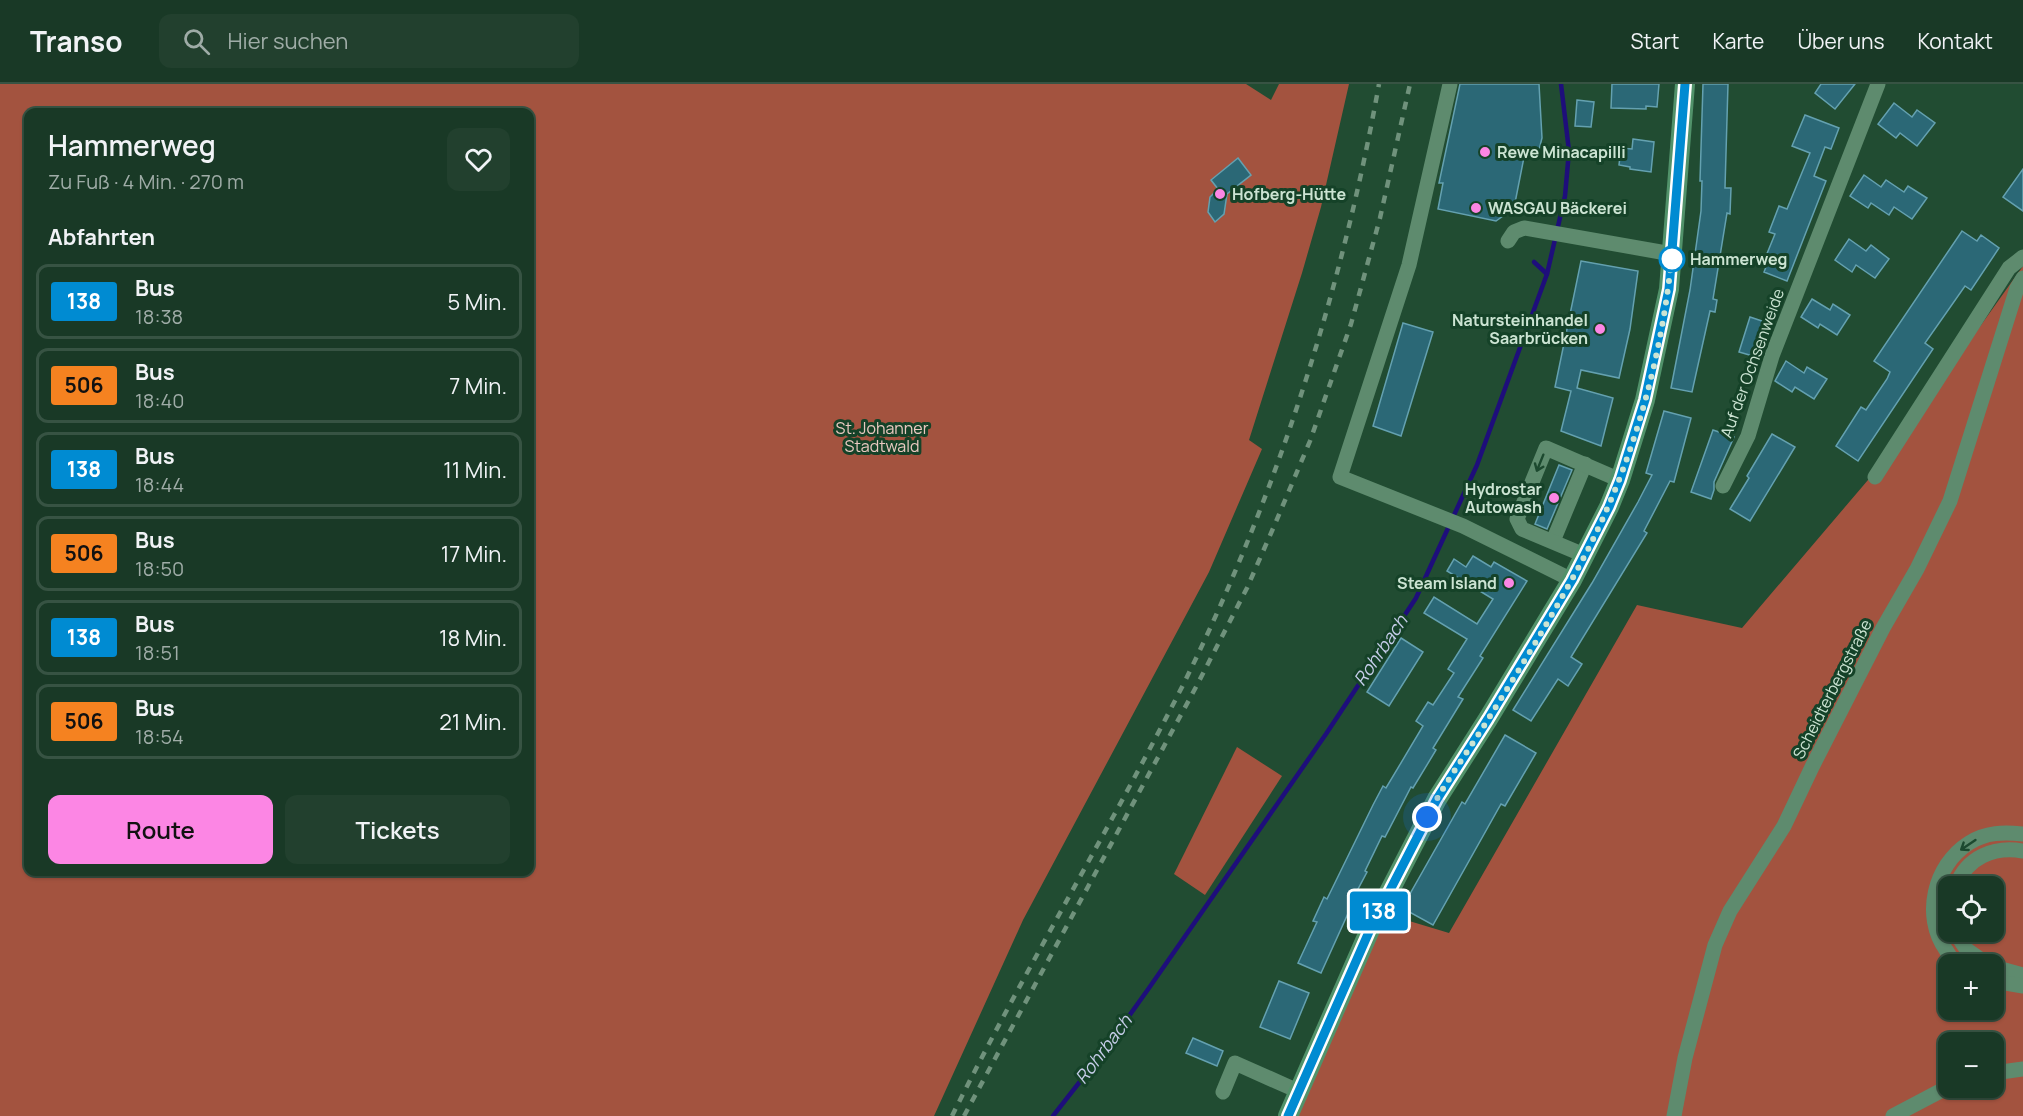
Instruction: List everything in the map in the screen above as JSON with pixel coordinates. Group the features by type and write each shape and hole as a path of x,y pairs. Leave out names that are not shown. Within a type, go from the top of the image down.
{"main road":[{"path":"1288,1116 1372,925 1437,799 1572,580 1620,480 1645,400 1669,289 1685,84"}],"street":[{"path":"1450,84 1409,265 1340,477 1462,526 1572,580"},
{"name":"Auf der Ochsenweide","path":"1723,486 1748,436 1776,345 1878,84"},
{"path":"1508,242 1514,232 1524,228 1672,254"},
{"path":"1875,477 2009,268 2023,257"},
{"name":"Scheidterbergstraße","path":"1674,1116 1685,1058 1715,945 1730,911 1784,826 1812,767 1883,628 1917,569 1950,501 2017,288 2023,278"},
{"path":"1584,555 1522,529 1517,519 1546,448 1620,480"},
{"path":"1553,542 1585,464"},
{"path":"1950,954 1936,932 1935,891 1942,872 1953,857 1977,839 2002,832 2023,834"},
{"path":"1962,876 1966,868 1978,858 2004,849 2023,850"},
{"path":"1962,942 1973,954"},
{"path":"2004,970 2023,975"},
{"path":"2004,983 2023,986"},
{"path":"1222,1092 1235,1063 1298,1091"},
{"path":"2004,1072 2023,1069"},
{"path":"1893,1116 1938,1092"}],"green space":[{"name":"St. Johanner Stadtwald","path":"0,84 1246,84 1271,100 1279,84 1349,84 1321,207 1249,440 1262,449 1209,572 1023,920 934,1116 0,1116"},
{"path":"2023,266 2023,1116 1298,1116 1386,914 1449,933 1637,605 1742,628 1885,460"},
{"path":"1237,747 1282,776 1205,895 1174,874"}],"building":[{"name":"Rewe Minacapilli","path":"1460,84 1539,84 1542,138 1538,154 1525,152 1514,208 1496,221 1438,209 1443,183 1439,183"},
{"path":"1612,84 1659,84 1657,107 1611,108"},
{"path":"1703,84 1728,84 1725,188 1731,188 1730,214 1727,213 1713,299 1717,300 1715,312 1710,311 1692,392 1671,388 1690,290 1701,211"},
{"path":"1821,84 1855,84 1835,109 1815,93"},
{"path":"1577,100 1594,102 1591,127 1575,126"},
{"path":"1894,103 1912,117 1917,110 1935,123 1917,146 1900,133 1896,138 1878,124"},
{"path":"1805,115 1839,128 1831,149 1825,147 1814,176 1826,181 1787,281 1764,272 1770,257 1766,256 1775,234 1769,232 1779,206 1787,209 1810,153 1792,146"},
{"path":"1633,139 1654,142 1651,172 1619,165 1621,148 1632,149"},
{"name":"Hofberg-Hütte","path":"1238,158 1251,175 1227,194 1224,214 1215,222 1208,212 1210,197 1218,189 1211,180"},
{"path":"2023,169 2023,211 2003,197"},
{"path":"1864,175 1881,187 1886,180 1904,192 1908,186 1927,198 1912,219 1894,207 1889,215 1871,203 1868,208 1850,196"},
{"path":"1962,231 1977,241 1981,235 1999,248 1971,290 1965,286 1925,343 1933,349 1858,461 1836,446 1861,407 1866,410 1887,379 1890,372 1874,361"},
{"path":"1849,239 1866,251 1871,245 1889,259 1875,278 1856,265 1852,272 1835,260"},
{"path":"1581,261 1638,271 1630,329 1619,378 1581,370 1577,388 1613,398 1601,446 1561,431 1571,391 1555,387"},
{"path":"1812,299 1830,310 1833,304 1850,315 1837,335 1820,324 1818,328 1801,317"},
{"path":"1750,317 1771,324 1760,358 1739,352"},
{"path":"1403,323 1433,332 1401,436 1373,426"},
{"path":"1786,361 1804,373 1807,367 1827,379 1814,399 1795,387 1792,392 1775,381"},
{"path":"1664,411 1691,418 1674,482 1670,481 1644,531 1647,533 1571,657 1582,664 1568,686 1558,679 1531,721 1513,710 1592,583 1652,475 1646,473"},
{"path":"1713,430 1734,437 1714,482 1711,499 1691,492"},
{"path":"1772,434 1795,447 1750,521 1730,509"},
{"name":"Hydrostar Autowash","path":"1559,465 1572,470 1547,529 1535,524"},
{"path":"1473,556 1491,567 1494,562 1527,581 1480,656 1483,658 1458,697 1463,699 1433,748 1436,750 1413,788 1411,787 1385,837 1382,836 1321,973 1298,963 1317,922 1313,921 1324,897 1327,899 1383,786 1386,788 1423,726 1416,721 1428,702 1433,705 1454,673 1448,669 1467,639 1424,613 1434,597 1477,624 1493,599 1447,571 1454,559 1466,567"},
{"path":"1401,638 1423,652 1389,706 1367,692"},
{"path":"1505,735 1536,753 1505,806 1501,804 1433,925 1402,908 1462,802 1465,804"},
{"path":"1279,981 1309,993 1290,1039 1260,1027"},
{"path":"1193,1038 1223,1051 1217,1066 1186,1053"}],"waterway":[{"name":"Rohrbach","path":"1053,1116 1149,988 1326,734 1416,598 1477,465 1547,274 1565,196 1569,151 1561,84"},
{"path":"1534,262 1547,274"}],"railway":[{"path":"952,1116 1127,792 1218,612 1277,465 1326,314 1364,161 1379,84"},
{"path":"964,1116 1196,687 1247,588 1275,524 1310,441 1351,324 1380,218 1410,84"}],"bus line":[{"name":"138","path":"1288,1116 1372,925 1398,873 1437,799 1572,580 1620,480 1645,400 1669,289 1685,84"}],"place":[{"name":"Rewe Minacapilli","path":"1485,152"},
{"name":"Hofberg-Hütte","path":"1220,194"},
{"name":"WASGAU Bäckerei","path":"1476,208"},
{"name":"Hammerweg","path":"1672,259"},
{"name":"Natursteinhandel Saarbrücken","path":"1600,329"},
{"name":"Hydrostar Autowash","path":"1554,498"},
{"name":"Steam Island","path":"1509,583"}],"route":[{"path":"1427,817 1572,580 1609,507 1629,456 1645,400 1669,289 1672,254 1672,259"}]}
